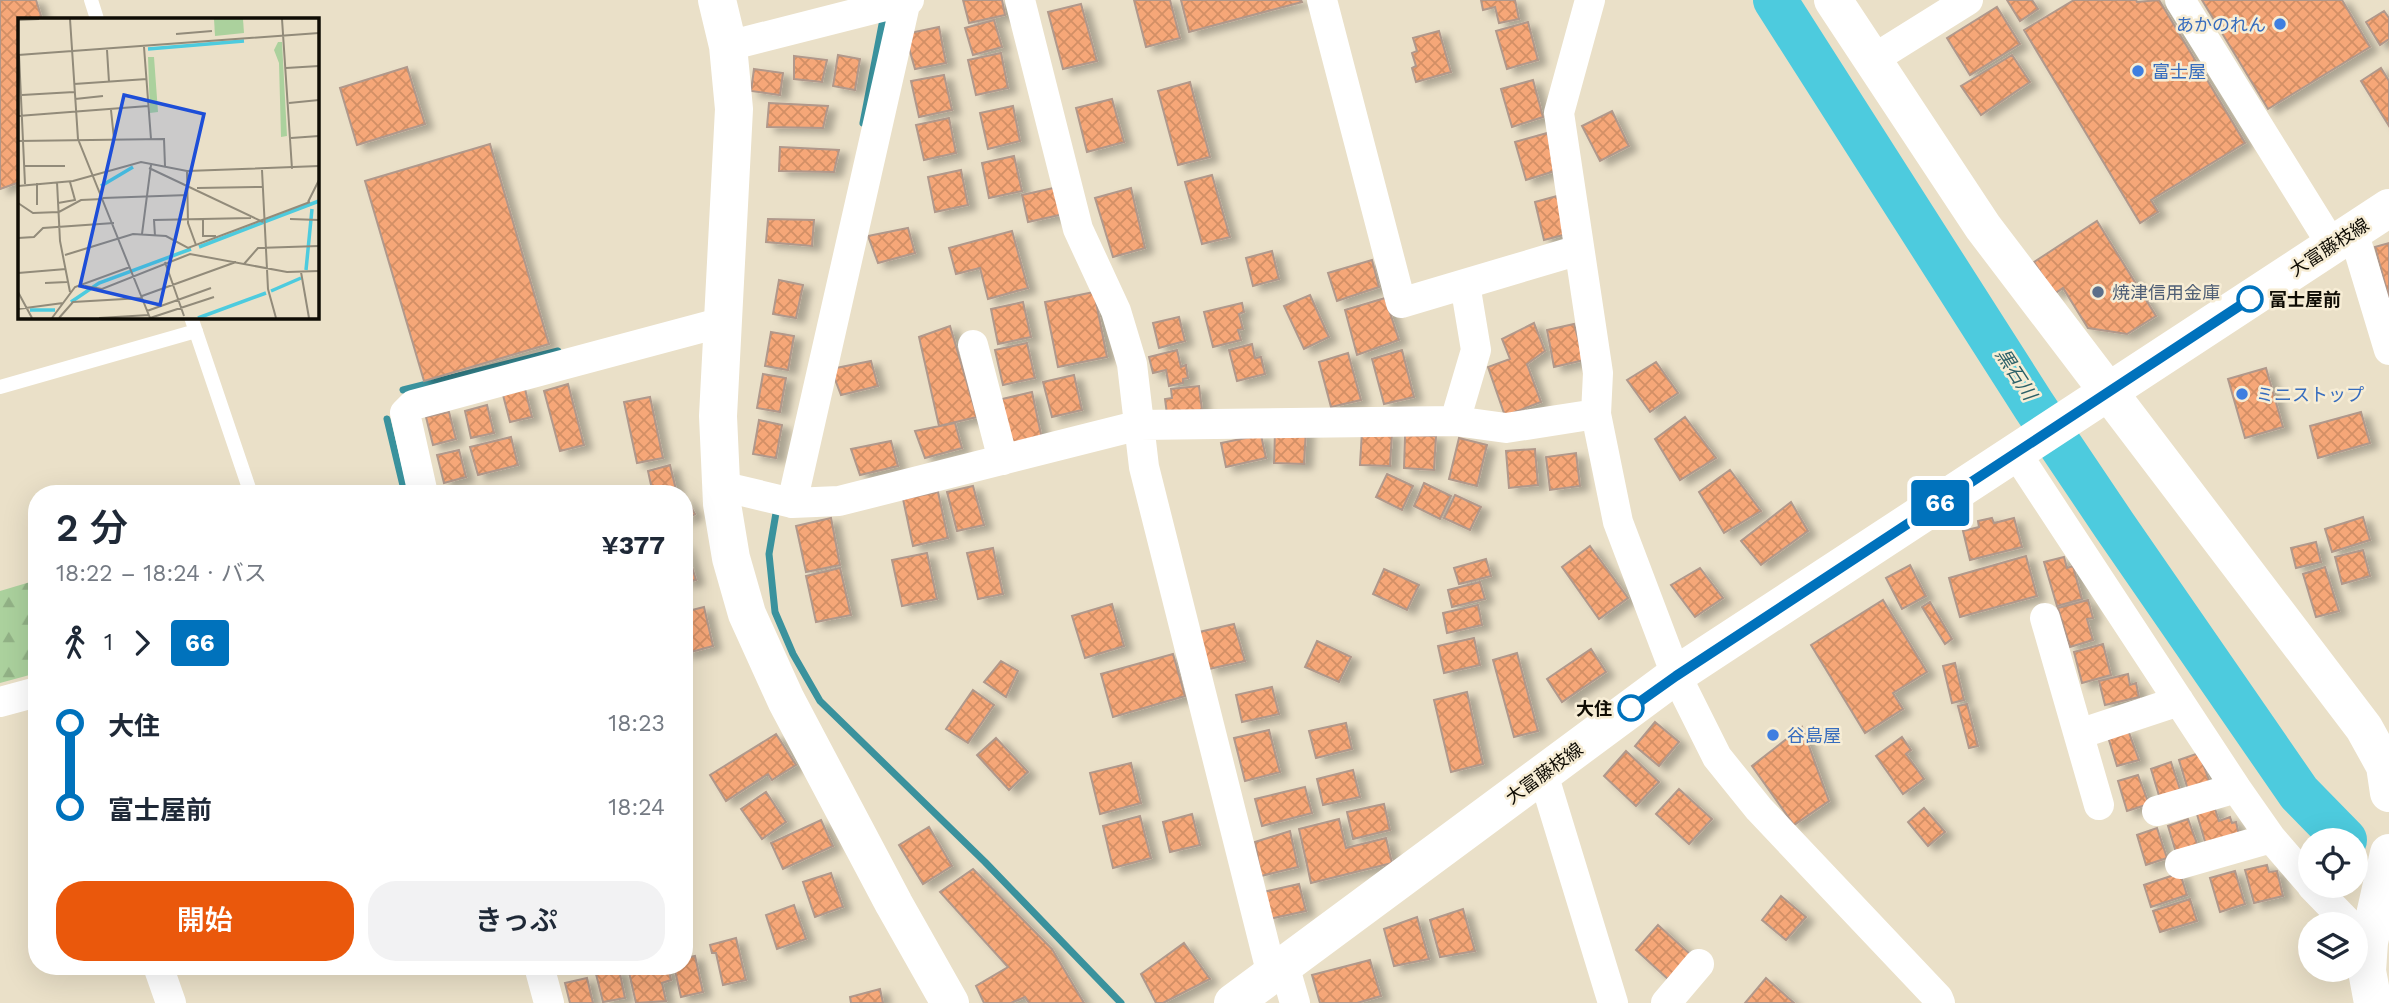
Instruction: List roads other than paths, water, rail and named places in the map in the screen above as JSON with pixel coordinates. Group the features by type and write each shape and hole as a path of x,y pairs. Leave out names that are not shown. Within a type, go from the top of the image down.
{"street":[{"path":"717,0 728,46 734,109 718,416 721,486 731,558 747,614 764,654 894,904 950,1003"},
{"path":"1020,0 1078,229 1116,311 1132,364 1144,467 1284,981"},
{"path":"1322,0 1401,303 1580,250"},
{"path":"1590,0 1559,113 1598,373 1597,414 1618,522 1676,676 1717,757 1759,809 1940,1003"},
{"path":"1833,0 2096,400 2364,728 2385,766 2389,793"},
{"path":"1872,60 1968,0"},
{"path":"2180,0 2343,238 2389,350"},
{"path":"728,46 892,3 784,501"},
{"name":"大富藤枝線","path":"1233,1003 1284,981 1543,774 1676,676 2389,208"},
{"path":"1455,421 1476,350 1465,284"},
{"path":"421,485 405,414 413,405 723,322"},
{"path":"973,345 1003,460"},
{"path":"721,486 784,501 839,501 1140,425 1455,421 1506,428 1597,414"},
{"path":"2021,450 2236,788 2271,838 2298,869"},
{"path":"2045,618 2099,805"},
{"path":"0,702 28,694"},
{"path":"2079,734 2179,701"},
{"path":"1543,774 1613,1003"},
{"path":"2157,811 2236,788"},
{"path":"2180,864 2271,838"},
{"path":"2366,912 2388,858"},
{"path":"2325,898 2338,912"},
{"path":"1666,1003 1699,964"},
{"path":"161,975 171,1003"},
{"path":"541,975 549,1003"},
{"path":"2368,976 2373,1003"}],"lane":[{"path":"91,0 97,18"},
{"path":"0,387 194,324 248,485"}],"waterway":[{"name":"黒石川","path":"1775,0 2034,406 2114,525 2299,793 2333,828"},
{"path":"863,123 884,14"},
{"path":"403,390 558,351"},
{"path":"387,419 403,485"},
{"path":"777,507 769,554 775,612 793,654 820,701 985,862 1121,1003"}],"place":[{"name":"あかのれん","path":"2280,24"},
{"name":"富士屋","path":"2138,71"},
{"name":"焼津信用金庫","path":"2098,292"},
{"name":"富士屋前","path":"2250,299"},
{"name":"ミニストップ","path":"2242,394"},
{"name":"大住","path":"1631,708"},
{"name":"谷島屋","path":"1773,735"}]}
